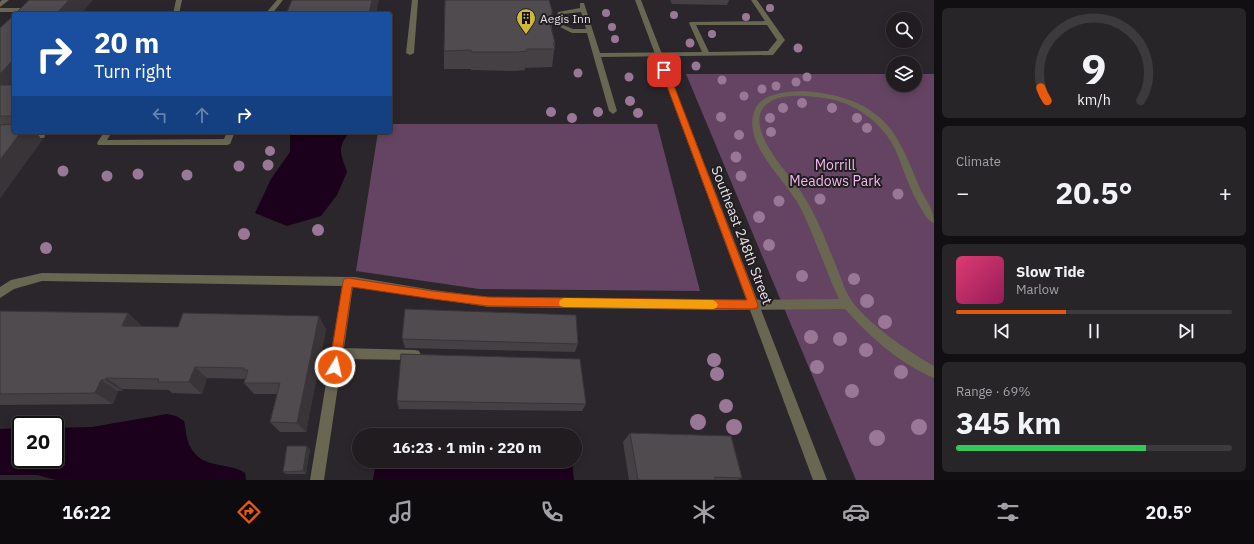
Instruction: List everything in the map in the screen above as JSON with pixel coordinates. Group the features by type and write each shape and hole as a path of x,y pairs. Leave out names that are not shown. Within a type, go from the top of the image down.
{"street":[{"path":"0,5 6,0"},
{"path":"176,12 179,0"},
{"path":"270,12 280,0"},
{"path":"410,53 415,0"},
{"name":"Southeast 248th Street","path":"638,0 820,480"},
{"path":"597,55 770,53 781,40 754,0"},
{"path":"560,17 560,13 562,12 583,7 613,111"},
{"path":"0,10 26,10"},
{"path":"707,54 692,23 769,23"},
{"path":"563,28 572,31 590,31"},
{"path":"934,219 920,200 895,142 884,127 863,110 839,98 799,93 781,95 769,99 760,106 755,116 756,130 761,143 812,219 848,304 879,336 910,359 934,372"},
{"path":"107,134 101,143 226,142 230,134"},
{"path":"0,137 41,136"},
{"path":"0,293 11,284 42,277 348,282 488,302 753,305 848,304"},
{"path":"318,480 348,282"},
{"path":"337,353 423,355"}],"green space":[{"name":"Morrill Meadows Park","path":"686,74 886,74 886,92 922,92 922,74 934,74 934,480 856,480"},
{"path":"392,124 657,124 700,291 479,289 356,271 378,134 392,134"}],"shaded area":[{"path":"290,134 349,134 341,147 347,172 337,195 321,216 287,226 255,213 271,179 290,152"},
{"path":"167,414 176,416 184,421 189,443 194,453 199,458 240,470 245,473 246,480 56,480 37,475 0,475 0,429 12,428 12,468 64,468 64,428 92,427"},
{"path":"375,468 573,468 574,480 373,480"}],"building":[{"path":"29,0 69,0 58,12 17,12"},
{"path":"292,0 372,0 369,12 287,12"},
{"name":"Aegis Inn","path":"445,0 549,0 552,10 552,24 550,24 555,49 526,49 527,51 517,52 471,52 471,50 444,51"},
{"path":"12,17 12,61 0,74 0,28"},
{"path":"0,85 12,85 12,116 0,116"},
{"path":"12,124 12,134 20,134 0,160 0,125"},
{"path":"405,309 576,315 578,344 403,339"},
{"path":"0,311 128,313 122,326 178,327 183,313 319,316 297,423 270,422 280,383 244,383 248,370 244,370 244,368 195,367 189,382 158,382 159,379 106,378 105,380 101,380 95,393 0,394"},
{"path":"401,354 580,359 586,404 397,401"},
{"path":"630,433 731,436 742,478 715,477 715,480 638,480"},
{"path":"287,446 307,446 303,471 283,472"}],"slow traffic":[{"path":"564,303 713,305"}],"place":[{"name":"Aegis Inn","path":"526,35"}],"route":[{"path":"335,367 348,282 488,302 753,305 664,70"}]}
